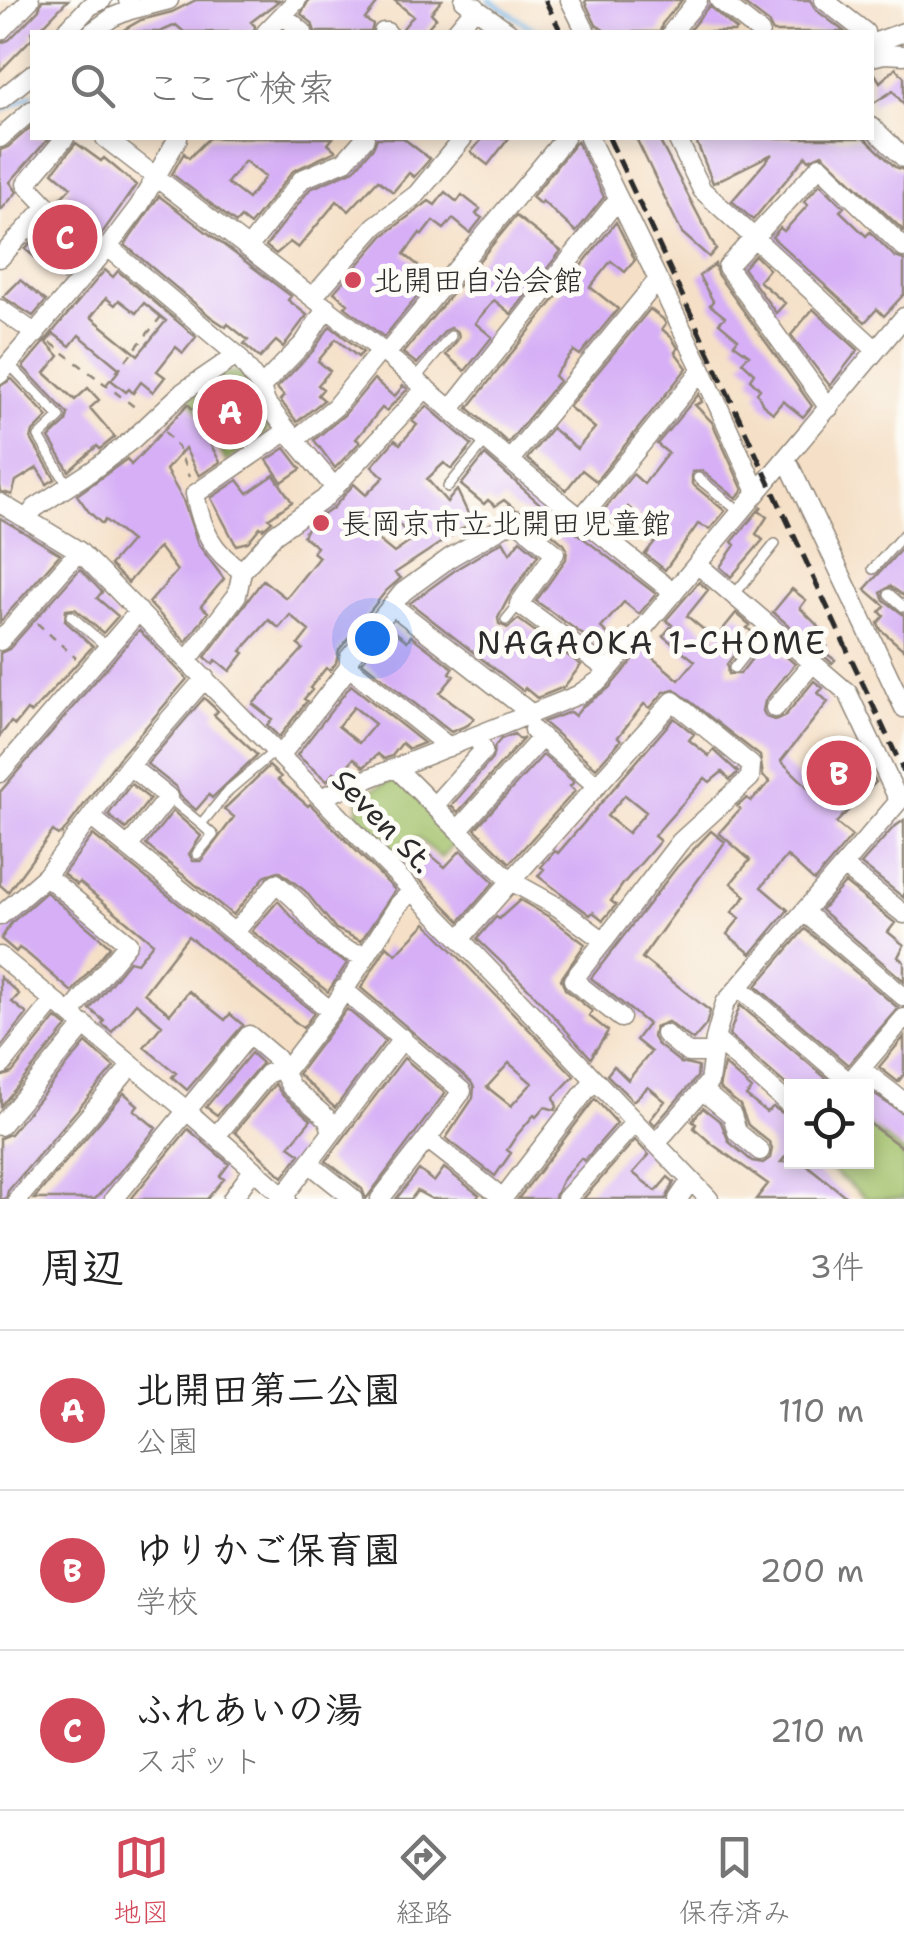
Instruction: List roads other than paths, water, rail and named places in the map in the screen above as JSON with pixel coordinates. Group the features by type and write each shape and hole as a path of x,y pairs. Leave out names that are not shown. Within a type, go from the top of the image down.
{"street":[{"path":"0,31 30,0"},
{"path":"67,30 90,6 102,0"},
{"path":"95,30 129,5 168,0"},
{"path":"268,30 297,0"},
{"path":"570,0 585,30"},
{"path":"674,30 698,0"},
{"path":"719,0 757,30"},
{"path":"824,0 857,30"},
{"path":"456,30 470,3 506,30"},
{"path":"283,15 301,30"},
{"path":"874,45 904,32"},
{"path":"874,45 904,54"},
{"path":"0,100 30,76"},
{"path":"0,138 30,112"},
{"path":"874,130 904,158"},
{"path":"0,258 47,206 26,184 63,140"},
{"path":"107,140 383,352 674,593"},
{"path":"5,370 139,206 177,140"},
{"path":"248,248 302,178 345,161 363,140"},
{"path":"261,386 304,343 320,302 374,226 417,194 462,140"},
{"path":"242,571 214,547 202,528 195,494 334,407 563,140"},
{"path":"590,140 702,370 756,492"},
{"path":"678,140 702,190 875,349"},
{"path":"829,408 727,267 820,166 904,248"},
{"path":"451,410 618,199"},
{"path":"107,248 236,355 261,386 266,402 291,436 335,488"},
{"path":"510,460 657,281"},
{"path":"0,309 37,333"},
{"path":"322,798 578,695 608,670 904,317"},
{"path":"28,518 35,508 153,420 182,392 236,355"},
{"path":"582,517 702,370"},
{"path":"188,661 236,595 242,571 275,534 335,488 421,384"},
{"path":"786,458 904,708"},
{"name":"Seven St.","path":"0,503 78,551 709,1199"},
{"path":"277,754 349,667 349,658 403,592 450,557 510,523 519,523 556,553 518,604 608,670"},
{"path":"0,640 78,551"},
{"path":"656,1142 709,1082 720,1012 899,800 848,694 697,564"},
{"path":"392,605 526,716 542,737 597,786"},
{"path":"0,773 138,611"},
{"path":"775,708 813,662"},
{"path":"349,667 449,748"},
{"path":"0,916 46,876 204,678"},
{"path":"460,939 673,701 751,764 750,778 680,842 573,980 621,1018"},
{"path":"434,806 483,752 477,736"},
{"path":"458,830 542,737"},
{"path":"128,846 168,797 130,766"},
{"path":"398,769 511,881 558,907 604,941"},
{"path":"92,818 331,1011"},
{"path":"844,866 904,914"},
{"path":"0,1126 78,1020 128,943 46,876"},
{"path":"235,932 276,883 302,907 307,918 349,954 365,954"},
{"path":"216,1136 266,1074 283,1070 331,1011 399,904 412,892"},
{"path":"804,912 904,996"},
{"path":"0,956 186,1110 285,1198 403,1038"},
{"path":"740,988 853,1079 904,1018"},
{"path":"343,989 462,1090 380,1199"},
{"path":"2,1065 54,1001"},
{"path":"665,1034 688,1053 714,1046"},
{"path":"114,1199 248,1035 276,1058 292,1088 328,1118 332,1131"},
{"path":"714,1046 784,1102"},
{"path":"18,1199 132,1065"},
{"path":"427,1139 503,1198 588,1074"},
{"path":"874,1088 904,1102"},
{"path":"703,1092 732,1115 737,1132 760,1151"},
{"path":"566,1199 635,1122"},
{"path":"310,1164 354,1199"},
{"path":"232,1199 254,1169"},
{"path":"678,1199 691,1180"}],"lane":[{"path":"421,384 451,336"},
{"path":"5,370 60,417 40,438 68,487"},
{"path":"448,487 486,441"},
{"path":"698,478 740,512"},
{"path":"872,569 904,534"},
{"path":"734,594 775,544"},
{"path":"889,594 904,606"},
{"path":"506,620 518,604"},
{"path":"71,616 107,647"},
{"path":"734,668 769,624"},
{"path":"202,824 229,790 277,754"},
{"path":"168,797 213,835 197,854"}],"waterway":[{"path":"490,0 535,30"},
{"path":"81,30 94,17 125,2"},
{"path":"0,111 30,96"}],"railway":[{"path":"545,0 560,30"},
{"path":"610,140 904,772"}],"place":[{"name":"ふれあいの湯","path":"65,237"},
{"name":"北開田自治会館","path":"353,280"},
{"name":"北開田第二公園","path":"230,412"},
{"name":"長岡京市立北開田児童館","path":"321,523"},
{"name":"ゆりかご保育園","path":"839,773"}],"district":[{"name":"NAGAOKA 1-CHOME","path":"652,642"}]}
